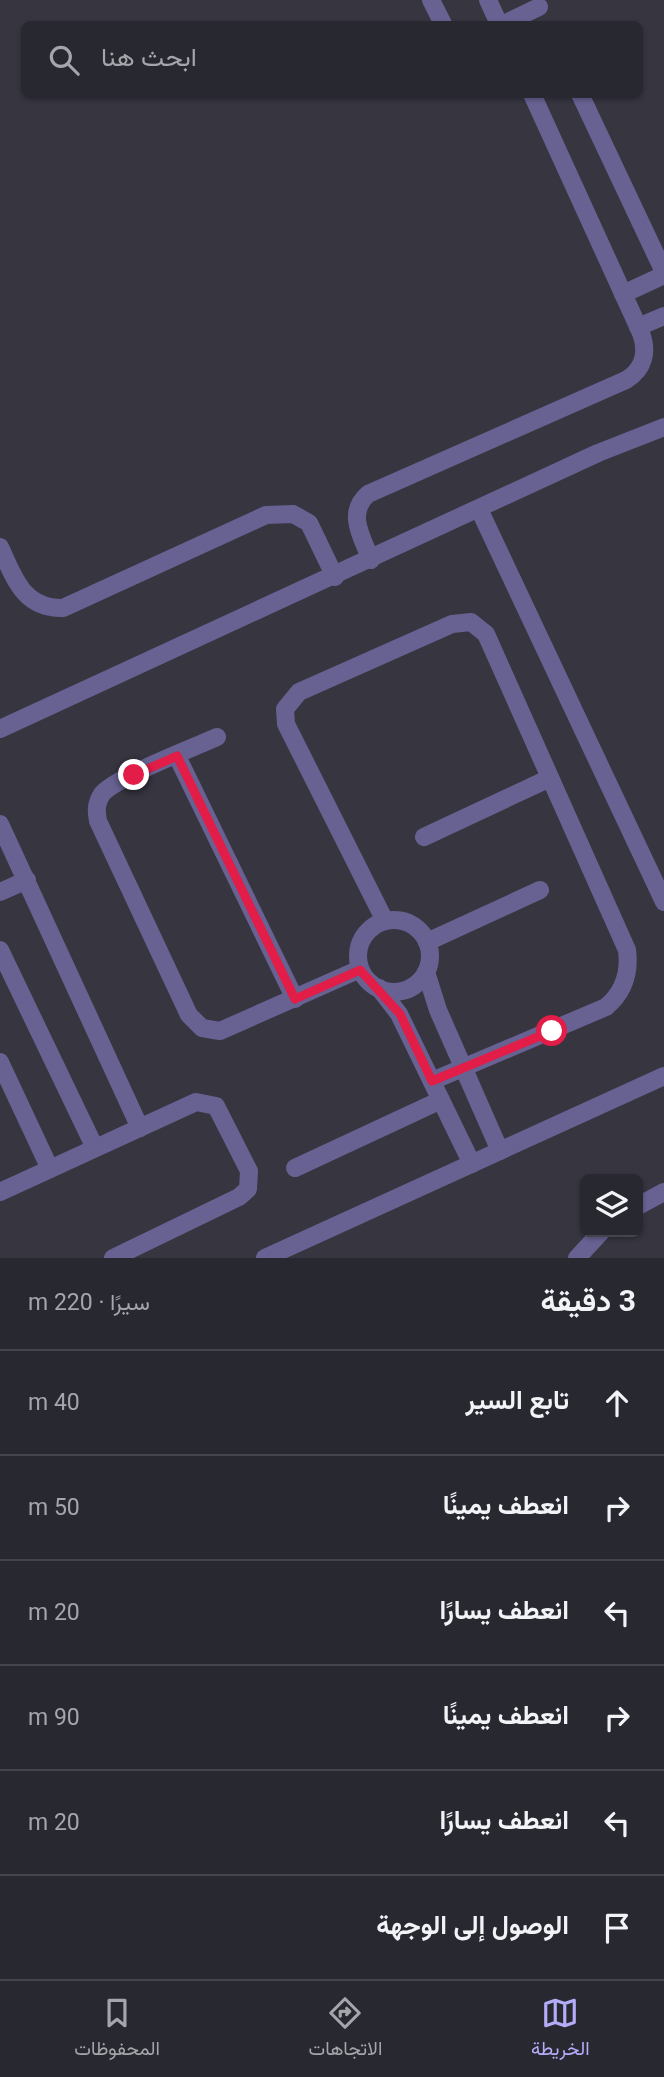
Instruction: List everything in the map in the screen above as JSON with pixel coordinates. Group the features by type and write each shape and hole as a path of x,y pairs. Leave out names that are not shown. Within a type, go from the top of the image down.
{"lane":[{"path":"431,0 442,21"},
{"path":"488,0 499,21"},
{"path":"506,21 537,4 546,21"},
{"path":"371,560 356,516 362,500 375,491 633,376 644,357 644,341 638,327 533,98"},
{"path":"582,98 664,273 623,294"},
{"path":"638,327 664,316"},
{"path":"0,729 335,577 598,453 664,427"},
{"path":"479,509 664,902"},
{"path":"0,547 23,594 41,606 63,608 266,514 284,512 309,523 335,577"},
{"path":"385,921 286,724 285,709 293,696 452,624 471,622 486,634 627,950 625,982 614,1000 596,1013 432,1081"},
{"path":"216,737 112,785 104,791 96,810 98,821 188,1016 202,1028 220,1031 360,970"},
{"path":"177,756 295,999"},
{"path":"424,837 550,778"},
{"path":"0,824 140,1128"},
{"path":"0,892 27,880"},
{"path":"427,942 540,890"},
{"path":"379,989 406,990 426,972 429,962 427,942 422,933 405,922 385,921 364,936 358,952 360,970 400,1014 472,1164"},
{"path":"0,950 95,1148"},
{"path":"426,972 438,1010 500,1151"},
{"path":"0,1062 50,1169"},
{"path":"265,1258 664,1076"},
{"path":"295,1168 441,1100"},
{"path":"0,1192 196,1102 210,1102 221,1111 249,1171 251,1183 239,1197 113,1258"},
{"path":"643,1203 664,1192"},
{"path":"585,1255 598,1237"}],"route":[{"path":"134,775 177,756 295,999 360,970 400,1014 432,1081 552,1031"}]}
